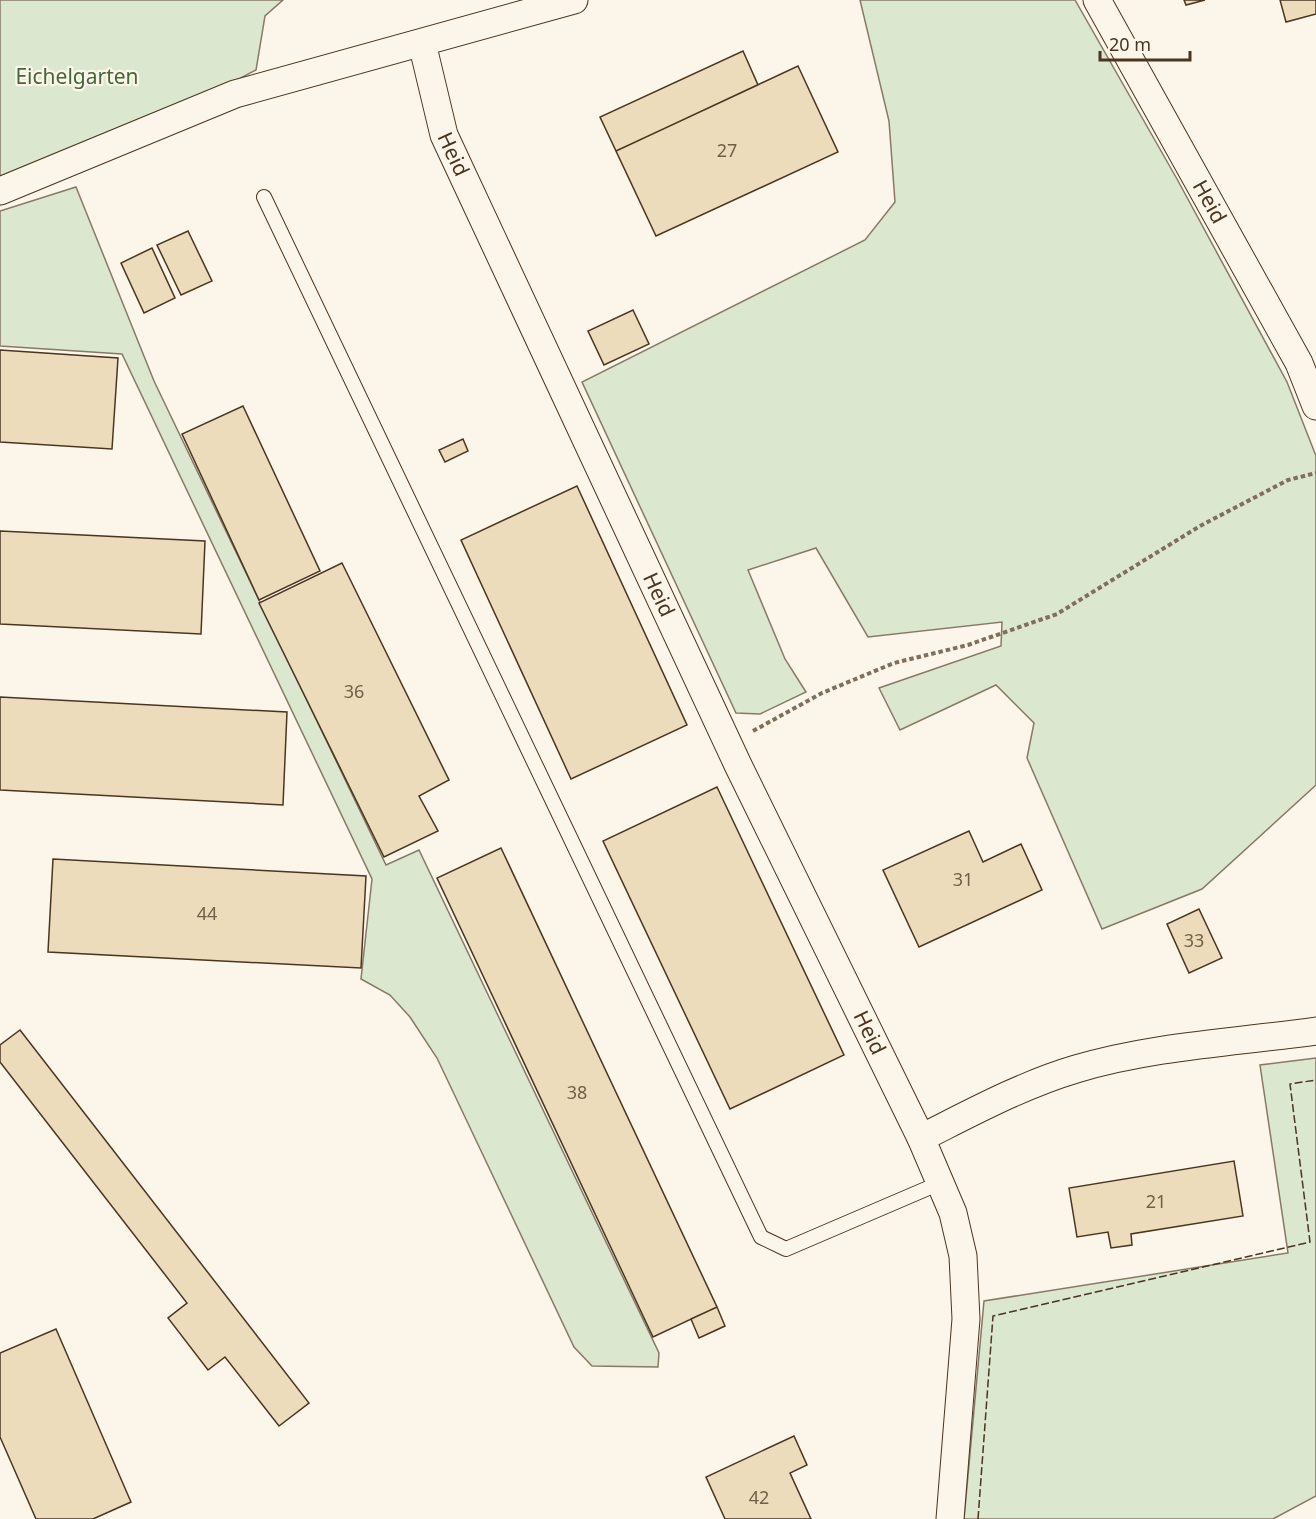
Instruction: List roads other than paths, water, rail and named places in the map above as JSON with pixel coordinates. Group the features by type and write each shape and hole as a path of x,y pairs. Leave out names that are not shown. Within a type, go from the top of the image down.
{"street":[{"path":"0,191 235,94 574,0"},
{"name":"Heid","path":"1097,0 1299,363 1316,406"},
{"name":"Heid","path":"422,43 444,135 728,744 921,1138 953,1213 963,1256 966,1319 950,1519"},
{"path":"921,1138 1011,1094 1076,1069 1151,1053 1316,1031"}],"lane":[{"path":"264,197 761,1237 786,1249 940,1183"}],"park label":[{"name":"Eichelgarten","path":"77,77"}]}
